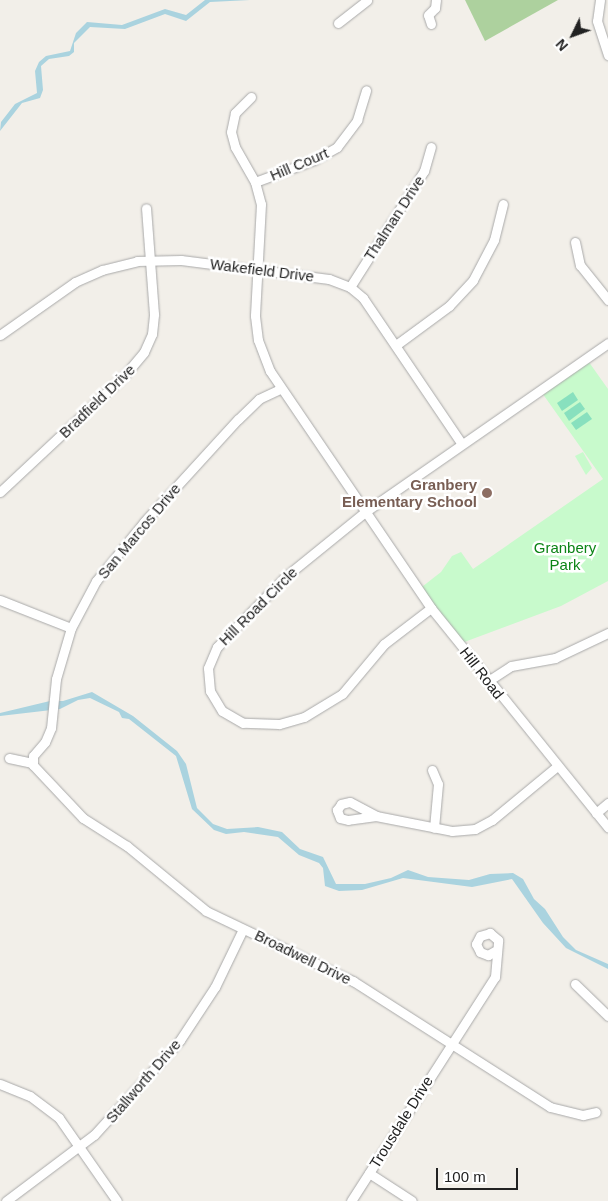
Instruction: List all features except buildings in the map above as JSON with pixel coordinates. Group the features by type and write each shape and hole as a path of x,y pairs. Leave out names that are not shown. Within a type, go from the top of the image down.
{"street":[{"path":"338,23 367,0"},
{"path":"431,24 428,15 435,8 436,0"},
{"path":"600,0 597,22 608,55"},
{"name":"Hill Court","path":"256,182 332,151 355,125 366,90"},
{"name":"Hill Court","path":"251,97 236,113 231,132 235,147 256,182 262,222 257,270"},
{"name":"Thalman Drive","path":"350,287 424,171 431,147"},
{"path":"396,345 449,306 473,280 494,240 503,204"},
{"name":"Bradfield Drive","path":"0,492 141,357 150,338 153,321 146,208"},
{"path":"575,242 580,265 608,300"},
{"name":"Wakefield Drive","path":"0,335 83,278 114,266 149,260 190,260 329,278 350,287 363,298 462,444"},
{"name":"Hill Road","path":"257,270 257,332 266,361 280,389 431,608 556,767 608,827"},
{"path":"365,512 608,343"},
{"name":"San Marcos Drive","path":"32,762 48,735 59,666 71,628 101,574 144,522 249,408 280,389"},
{"name":"Hill Road Circle","path":"365,512 284,577 220,644 208,668 214,701 230,717 250,725 278,724 304,717 342,694 384,644 431,608"},
{"path":"0,600 71,628"},
{"path":"488,681 511,666 551,660 608,634"},
{"path":"10,758 32,762"},
{"name":"Broadwell Drive","path":"32,762 84,818 127,846 200,906 243,929 342,974 556,1110 583,1115 596,1112"},
{"path":"376,816 434,828 462,831 482,826 556,767"},
{"path":"432,770 438,784 434,828"},
{"path":"596,813 608,803"},
{"name":"Stallworth Drive","path":"6,1201 80,1146 111,1118 190,1026 215,987 243,929"},
{"name":"Trousdale Drive","path":"350,1201 495,977 498,966 495,951"},
{"path":"575,984 608,1016"},
{"path":"0,1084 26,1094 48,1109 80,1146 117,1201"},
{"path":"369,1173 412,1201"}],"green space":[{"path":"465,0 558,0 485,41"},
{"name":"Granbery Park","path":"586,358 608,389 608,581 561,606 459,644 418,590 441,572 452,556 461,552 473,569 603,479 540,390"},
{"path":"573,392 578,400 562,411 557,403"},
{"path":"580,402 585,409 569,421 564,413"},
{"path":"587,412 592,419 576,430 571,423"},
{"path":"583,452 592,468 586,475 575,456"}],"water":[{"path":"205,0 250,0 210,2 186,21 165,14 125,29 90,27 74,43 74,52 69,56 49,59 41,66 43,90 40,98 22,103 0,131 1,122 15,104 37,93 35,71 39,62 46,56 70,51 76,33 87,22 122,25 165,9 186,15"},
{"path":"92,692 133,716 177,751 186,764 197,808 213,824 227,829 258,827 282,832 300,849 323,857 336,884 365,884 391,878 408,870 428,877 469,880 490,874 513,873 523,879 534,899 545,909 563,937 576,950 608,964 608,969 566,948 543,923 512,879 472,887 403,878 362,890 339,891 325,886 323,868 319,863 299,855 278,837 244,832 226,834 214,830 192,809 176,756 129,719 122,718 119,712 90,698 78,700 60,709 0,716 0,713 50,701 63,701"}],"place":[{"name":"Granbery Elementary School","path":"487,493"}]}
